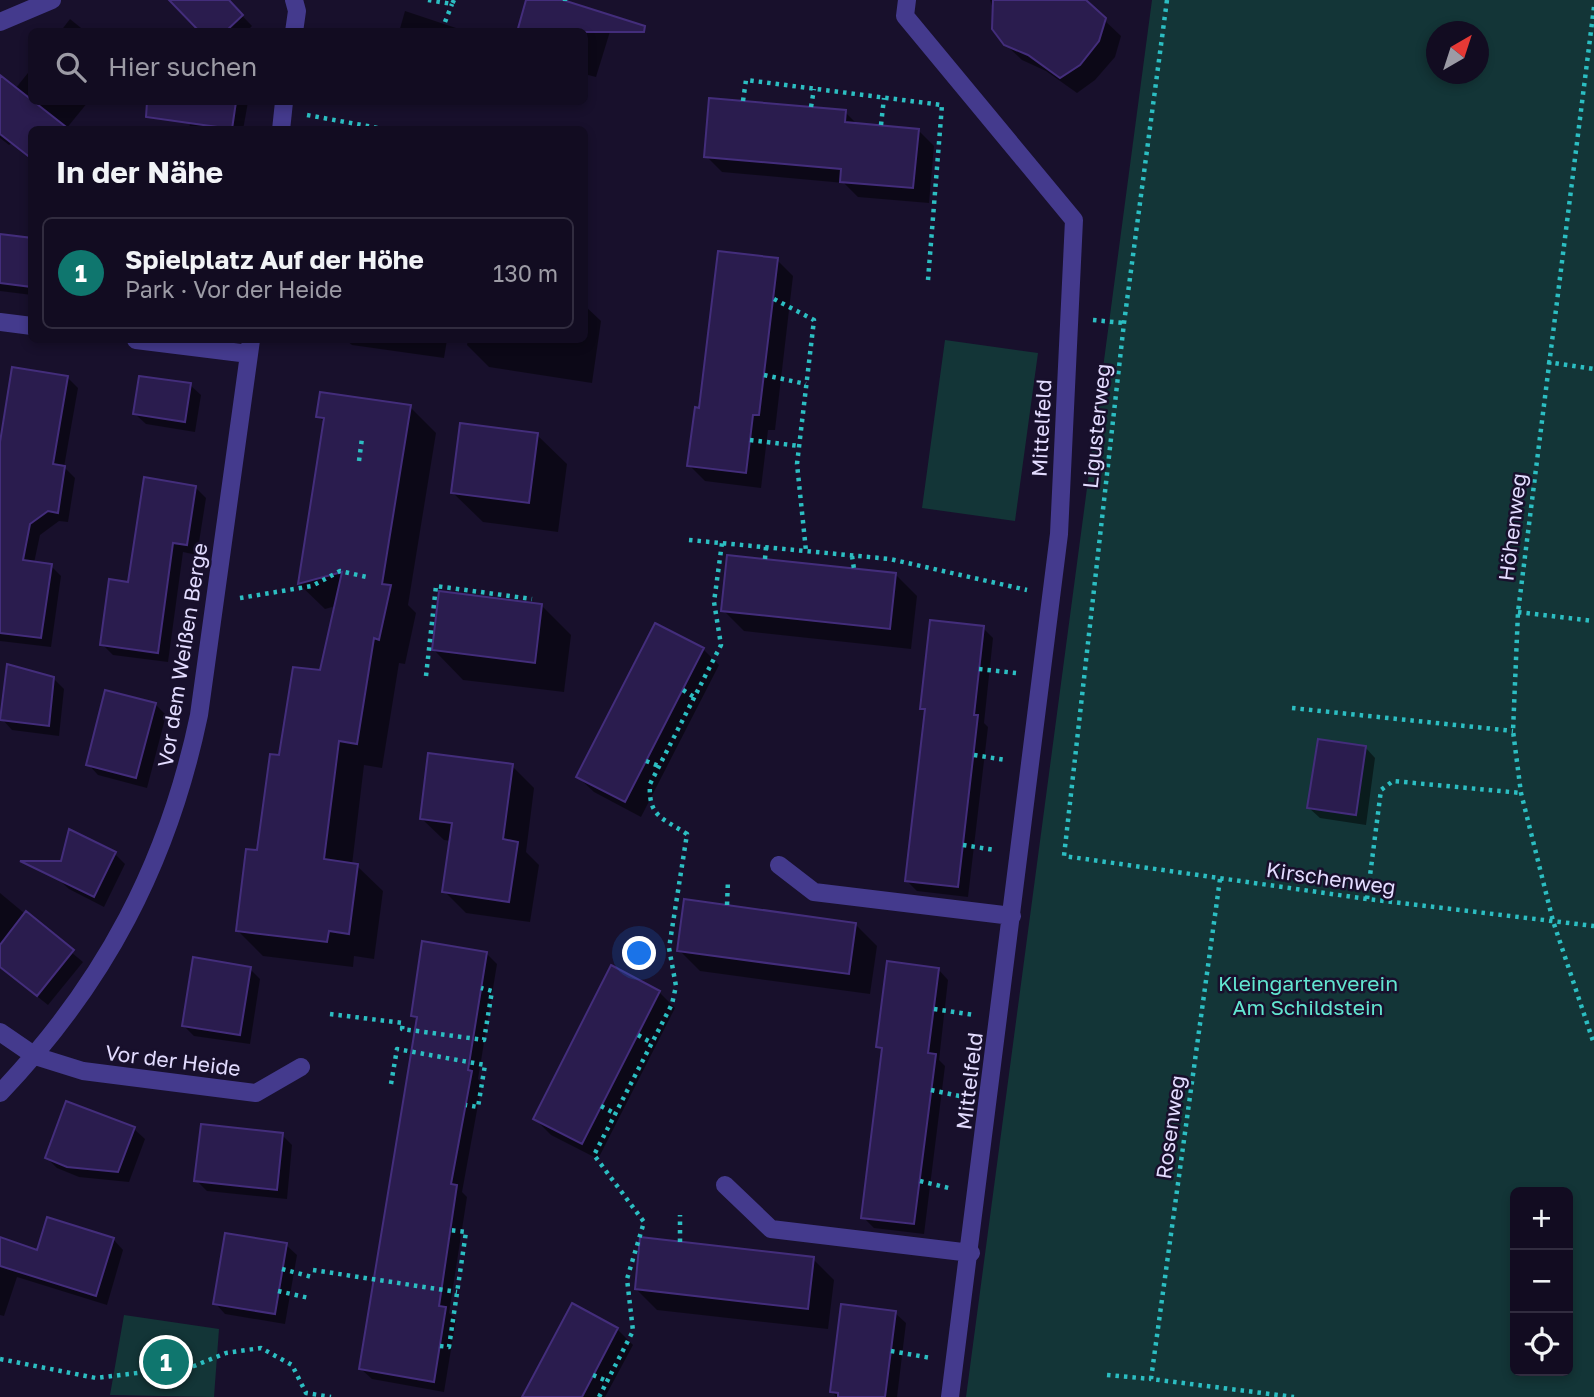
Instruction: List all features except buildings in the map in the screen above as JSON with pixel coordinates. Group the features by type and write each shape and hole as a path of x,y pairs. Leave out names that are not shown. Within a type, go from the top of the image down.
{"street":[{"path":"0,22 52,0"},
{"path":"294,0 297,11 295,28"},
{"name":"Mittelfeld","path":"907,0 905,16 1074,220 1059,534 971,1253 950,1397"},
{"path":"282,126 284,106"},
{"path":"0,322 28,326"},
{"path":"185,343 250,347"},
{"name":"Vor dem Weißen Berge","path":"0,1093 35,1056 80,1000 124,929 158,859 187,772 200,715 250,347"},
{"path":"779,865 814,892 1012,916"},
{"name":"Vor der Heide","path":"0,1032 35,1056 83,1071 256,1093 301,1067"},
{"path":"725,1185 771,1229 971,1253"}],"path":[{"path":"428,0 453,2 445,22"},
{"name":"Ligusterweg","path":"1064,856 1124,323 1167,0"},
{"name":"Höhenweg","path":"1594,7 1547,362 1518,612 1513,731 1521,793 1553,921 1594,1044"},
{"path":"743,101 746,80 942,105 928,280"},
{"path":"811,107 814,89"},
{"path":"881,125 884,98"},
{"path":"284,106 362,126"},
{"path":"774,299 814,320 797,464 806,551"},
{"path":"1097,321 1124,323"},
{"path":"1547,362 1594,369"},
{"path":"764,375 806,384"},
{"path":"359,461 362,438"},
{"path":"750,440 799,446"},
{"path":"690,540 890,559 1051,596"},
{"path":"599,1397 633,1331 627,1279 644,1222 594,1155 672,1004 676,986 668,948 687,834 654,813 649,802 650,784 721,645 715,602 722,543"},
{"path":"765,559 766,547"},
{"path":"852,556 854,569"},
{"path":"216,595 246,599 312,586 340,571 367,577 366,580"},
{"path":"426,676 436,586 532,599"},
{"path":"1518,612 1594,621"},
{"path":"979,668 1041,677"},
{"path":"683,690 694,697"},
{"path":"1293,708 1513,731"},
{"path":"974,755 1031,764"},
{"path":"646,761 659,766"},
{"path":"1367,899 1381,790 1393,781 1521,793"},
{"name":"Kirschenweg","path":"1064,856 1367,899 1594,926"},
{"name":"Rosenweg","path":"1151,1379 1220,879"},
{"path":"727,905 728,880"},
{"path":"330,1014 403,1023 402,1030 484,1040 492,990 481,988"},
{"path":"934,1009 999,1019"},
{"path":"638,1035 653,1042"},
{"path":"391,1084 397,1049 485,1065 478,1107 466,1105"},
{"path":"601,1106 616,1114"},
{"path":"680,1215 680,1242"},
{"path":"440,1346 449,1347 466,1233 450,1230"},
{"path":"282,1269 312,1277"},
{"path":"313,1270 457,1292"},
{"path":"278,1292 309,1298"},
{"path":"0,1359 96,1378 194,1366 226,1353 261,1348 292,1365 306,1393 331,1397"},
{"path":"891,1351 954,1363"},
{"path":"593,1375 607,1381"},
{"path":"1107,1375 1294,1397"}],"green space":[{"name":"Kleingartenverein Am Schildstein","path":"1152,0 1594,0 1594,1397 966,1397"},
{"path":"945,340 1038,353 1015,521 922,508"},
{"path":"124,1315 219,1329 214,1397 110,1395"}],"place":[{"name":"Spielplatz Auf der Höhe","path":"166,1362"}]}
